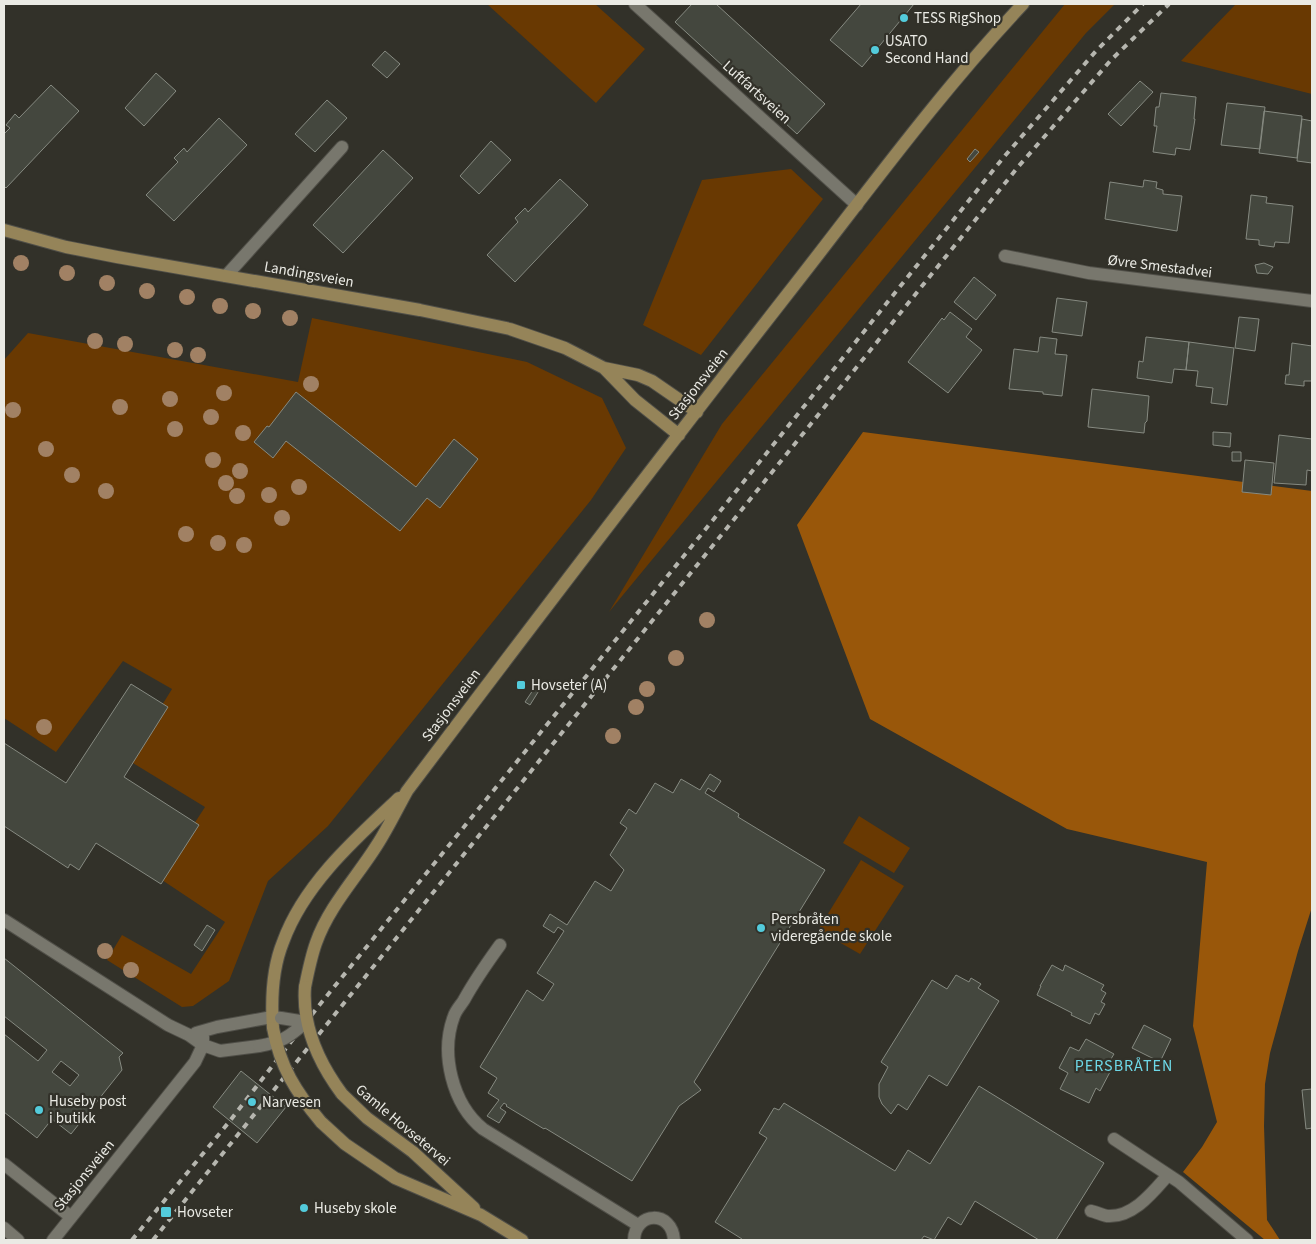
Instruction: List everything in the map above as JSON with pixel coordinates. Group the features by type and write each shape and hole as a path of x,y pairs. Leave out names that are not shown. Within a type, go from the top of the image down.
{"street":[{"name":"Luftfartsveien","path":"635,4 857,205"},
{"name":"Stasjonsveien","path":"275,1021 276,965 283,942 298,912 325,873 360,835 406,791 857,205 946,92 1023,4"},
{"path":"226,276 342,147"},
{"name":"Landingsveien","path":"4,230 66,247 420,310 510,329 565,348 604,368 645,378 697,412"},
{"name":"Øvre Smestadvei","path":"1005,256 1089,273 1312,301"},
{"name":"Landingsveien","path":"604,368 640,405 679,435"},
{"name":"Stasjonsveien","path":"306,1022 305,987 317,941 329,916 345,890 377,845 406,791"},
{"path":"4,920 168,1024 203,1045 220,1051 276,1043 291,1035 306,1022"},
{"path":"500,945 476,979 454,1016 449,1042 450,1068 456,1093 471,1118 483,1129 638,1225"},
{"path":"189,1035 217,1027 275,1021 306,1022"},
{"name":"Gamle Hovsetervei","path":"275,1021 276,1043 286,1072 302,1098 321,1122 345,1144 396,1178 481,1215 522,1240"},
{"name":"Gamle Hovsetervei","path":"306,1022 325,1068 342,1094 368,1118 413,1152 481,1215"},
{"path":"202,1032 203,1045"},
{"name":"Stasjonsveien","path":"53,1240 195,1062 200,1055 203,1045"},
{"path":"1114,1139 1168,1175 1201,1200 1247,1240"},
{"path":"4,1164 71,1218"},
{"path":"1091,1211 1106,1216 1118,1215 1133,1208 1149,1196 1168,1175"},
{"path":"634,1240 634,1232 638,1225 645,1219 653,1217 662,1219 669,1224 674,1232 674,1240"},
{"path":"4,1228 18,1240"}],"shaded area":[{"path":"487,4 595,4 645,49 596,103"},
{"path":"1065,4 1115,4 1086,33 609,612 722,424"},
{"path":"1236,4 1312,4 1312,94 1181,61"},
{"path":"791,169 823,199 701,355 643,325 702,180"},
{"path":"312,318 527,362 602,398 626,448 591,500 328,826 268,881 229,981 193,1006 182,1007 107,960 122,935 191,974 225,922 159,878 205,807 128,760 172,689 123,661 56,752 4,718 4,360 28,333 298,382"},
{"path":"863,432 1312,491 1312,907 1270,1053 1265,1084 1264,1126 1267,1220 1280,1240 1265,1240 1183,1172 1202,1147 1217,1122 1193,1026 1207,862 1067,829 870,719 797,525"},
{"path":"859,816 910,848 894,873 843,843"},
{"path":"861,860 904,886 860,954 818,930"}],"building":[{"path":"692,4 716,4 825,104 797,134 675,22"},
{"path":"861,4 914,4 862,67 830,40"},
{"path":"385,51 400,64 387,78 372,65"},
{"path":"156,73 176,91 144,126 125,108"},
{"path":"1140,81 1153,92 1121,126 1108,114"},
{"path":"51,85 79,111 6,188 4,186 4,134 10,128 6,125 15,114 19,118"},
{"path":"1161,93 1196,97 1190,150 1176,148 1175,155 1153,152 1157,126 1154,126 1156,107 1159,107"},
{"path":"327,100 347,118 315,152 295,134"},
{"path":"1227,103 1265,107 1260,149 1221,145"},
{"path":"1264,111 1302,116 1297,158 1259,153"},
{"path":"219,118 247,145 174,221 146,195 178,162 174,158 184,148 187,152"},
{"path":"1302,119 1312,121 1312,163 1297,161"},
{"path":"491,141 511,160 479,194 460,176"},
{"path":"975,149 979,152 970,162 967,159"},
{"path":"383,150 413,178 343,253 313,225"},
{"path":"560,179 588,205 515,282 487,255 518,222 515,218 525,208 528,212"},
{"path":"1144,180 1157,182 1156,188 1163,190 1163,194 1182,196 1177,231 1105,219 1110,182 1143,187"},
{"path":"1251,195 1267,197 1266,203 1293,206 1289,243 1275,242 1274,247 1259,245 1259,240 1246,239"},
{"path":"1264,263 1273,267 1268,274 1257,273 1255,265"},
{"path":"974,277 996,295 976,320 954,302"},
{"path":"1057,298 1087,302 1082,336 1052,332"},
{"path":"950,312 972,329 966,337 982,350 948,393 908,362 942,318 944,320"},
{"path":"1239,317 1259,319 1255,351 1235,348"},
{"path":"1040,337 1057,339 1055,354 1067,355 1062,396 1009,389 1014,349 1038,352"},
{"path":"1146,337 1189,342 1186,370 1174,369 1172,383 1137,378 1139,361 1143,362"},
{"path":"1189,342 1234,348 1227,405 1211,403 1213,388 1196,386 1198,371 1186,370"},
{"path":"1292,343 1312,346 1312,381 1304,381 1304,386 1285,384 1286,375 1289,375"},
{"path":"1092,389 1149,396 1144,433 1088,427"},
{"path":"296,392 416,487 454,439 478,459 440,508 427,498 400,531 286,441 273,458 254,442 267,426 269,427"},
{"path":"1213,432 1231,433 1230,447 1213,445"},
{"path":"1279,435 1312,439 1312,471 1307,470 1306,485 1274,483"},
{"path":"1232,452 1241,452 1241,461 1232,461"},
{"path":"1245,460 1274,463 1271,495 1242,492"},
{"path":"131,684 168,707 124,777 199,825 161,884 96,843 79,870 70,864 68,868 4,826 4,743 66,783"},
{"path":"535,687 540,689 530,705 525,702"},
{"path":"710,774 721,781 714,792 708,788 705,793 739,814 738,817 825,870 694,1082 701,1090 679,1106 632,1181 506,1106 504,1103 500,1108 506,1112 499,1123 487,1116 499,1100 488,1093 497,1078 480,1067 527,990 543,1001 554,984 537,973 564,931 558,927 554,933 543,926 550,914 567,925 595,881 611,891 624,870 610,855 627,828 620,823 629,809 636,814 655,783 673,793 681,779 700,790"},
{"path":"207,925 215,930 202,951 194,945"},
{"path":"4,958 123,1053 119,1057 122,1070 71,1134 52,1119 37,1138 4,1112 4,1034 38,1061 47,1050 4,1016","holes":["61,1061 79,1075 70,1086 52,1072"]},
{"path":"1052,965 1063,971 1065,965 1104,985 1101,990 1106,993 1101,1002 1105,1004 1099,1015 1095,1013 1090,1024 1037,995"},
{"path":"956,975 969,982 971,978 981,984 978,988 999,1001 947,1086 929,1075 907,1110 898,1104 891,1114 882,1104 879,1097 879,1084 888,1067 881,1062 932,980 947,989"},
{"path":"1144,1025 1171,1039 1160,1062 1132,1048"},
{"path":"1086,1039 1114,1054 1106,1067 1111,1070 1100,1091 1096,1088 1089,1103 1060,1089 1068,1073 1059,1068 1070,1047 1079,1051"},
{"path":"241,1071 286,1107 257,1143 213,1107"},
{"path":"979,1086 1104,1163 1056,1240 1039,1240 975,1201 961,1225 948,1217 934,1240 924,1236 921,1240 741,1240 715,1222 767,1138 759,1133 774,1108 779,1110 784,1103 895,1171 908,1150 930,1164"},
{"path":"1312,1089 1312,1128 1306,1129 1302,1090"}],"railway":[{"path":"132,1240 229,1122 317,1008 713,520 1003,158 1096,51 1143,4"},
{"path":"153,1240 1018,167 1111,60 1169,4"}],"place":[{"name":"TESS RigShop","path":"904,18"},
{"name":"USATO Second Hand","path":"875,50"},
{"name":"Hovseter (A)","path":"521,685"},
{"name":"Persbråten videregående skole","path":"761,928"},
{"name":"Narvesen","path":"252,1102"},
{"name":"Huseby post i butikk","path":"39,1110"},
{"name":"Huseby skole","path":"304,1208"},
{"name":"Hovseter","path":"166,1212"}],"district":[{"name":"PERSBRÅTEN","path":"1124,1065"}]}
